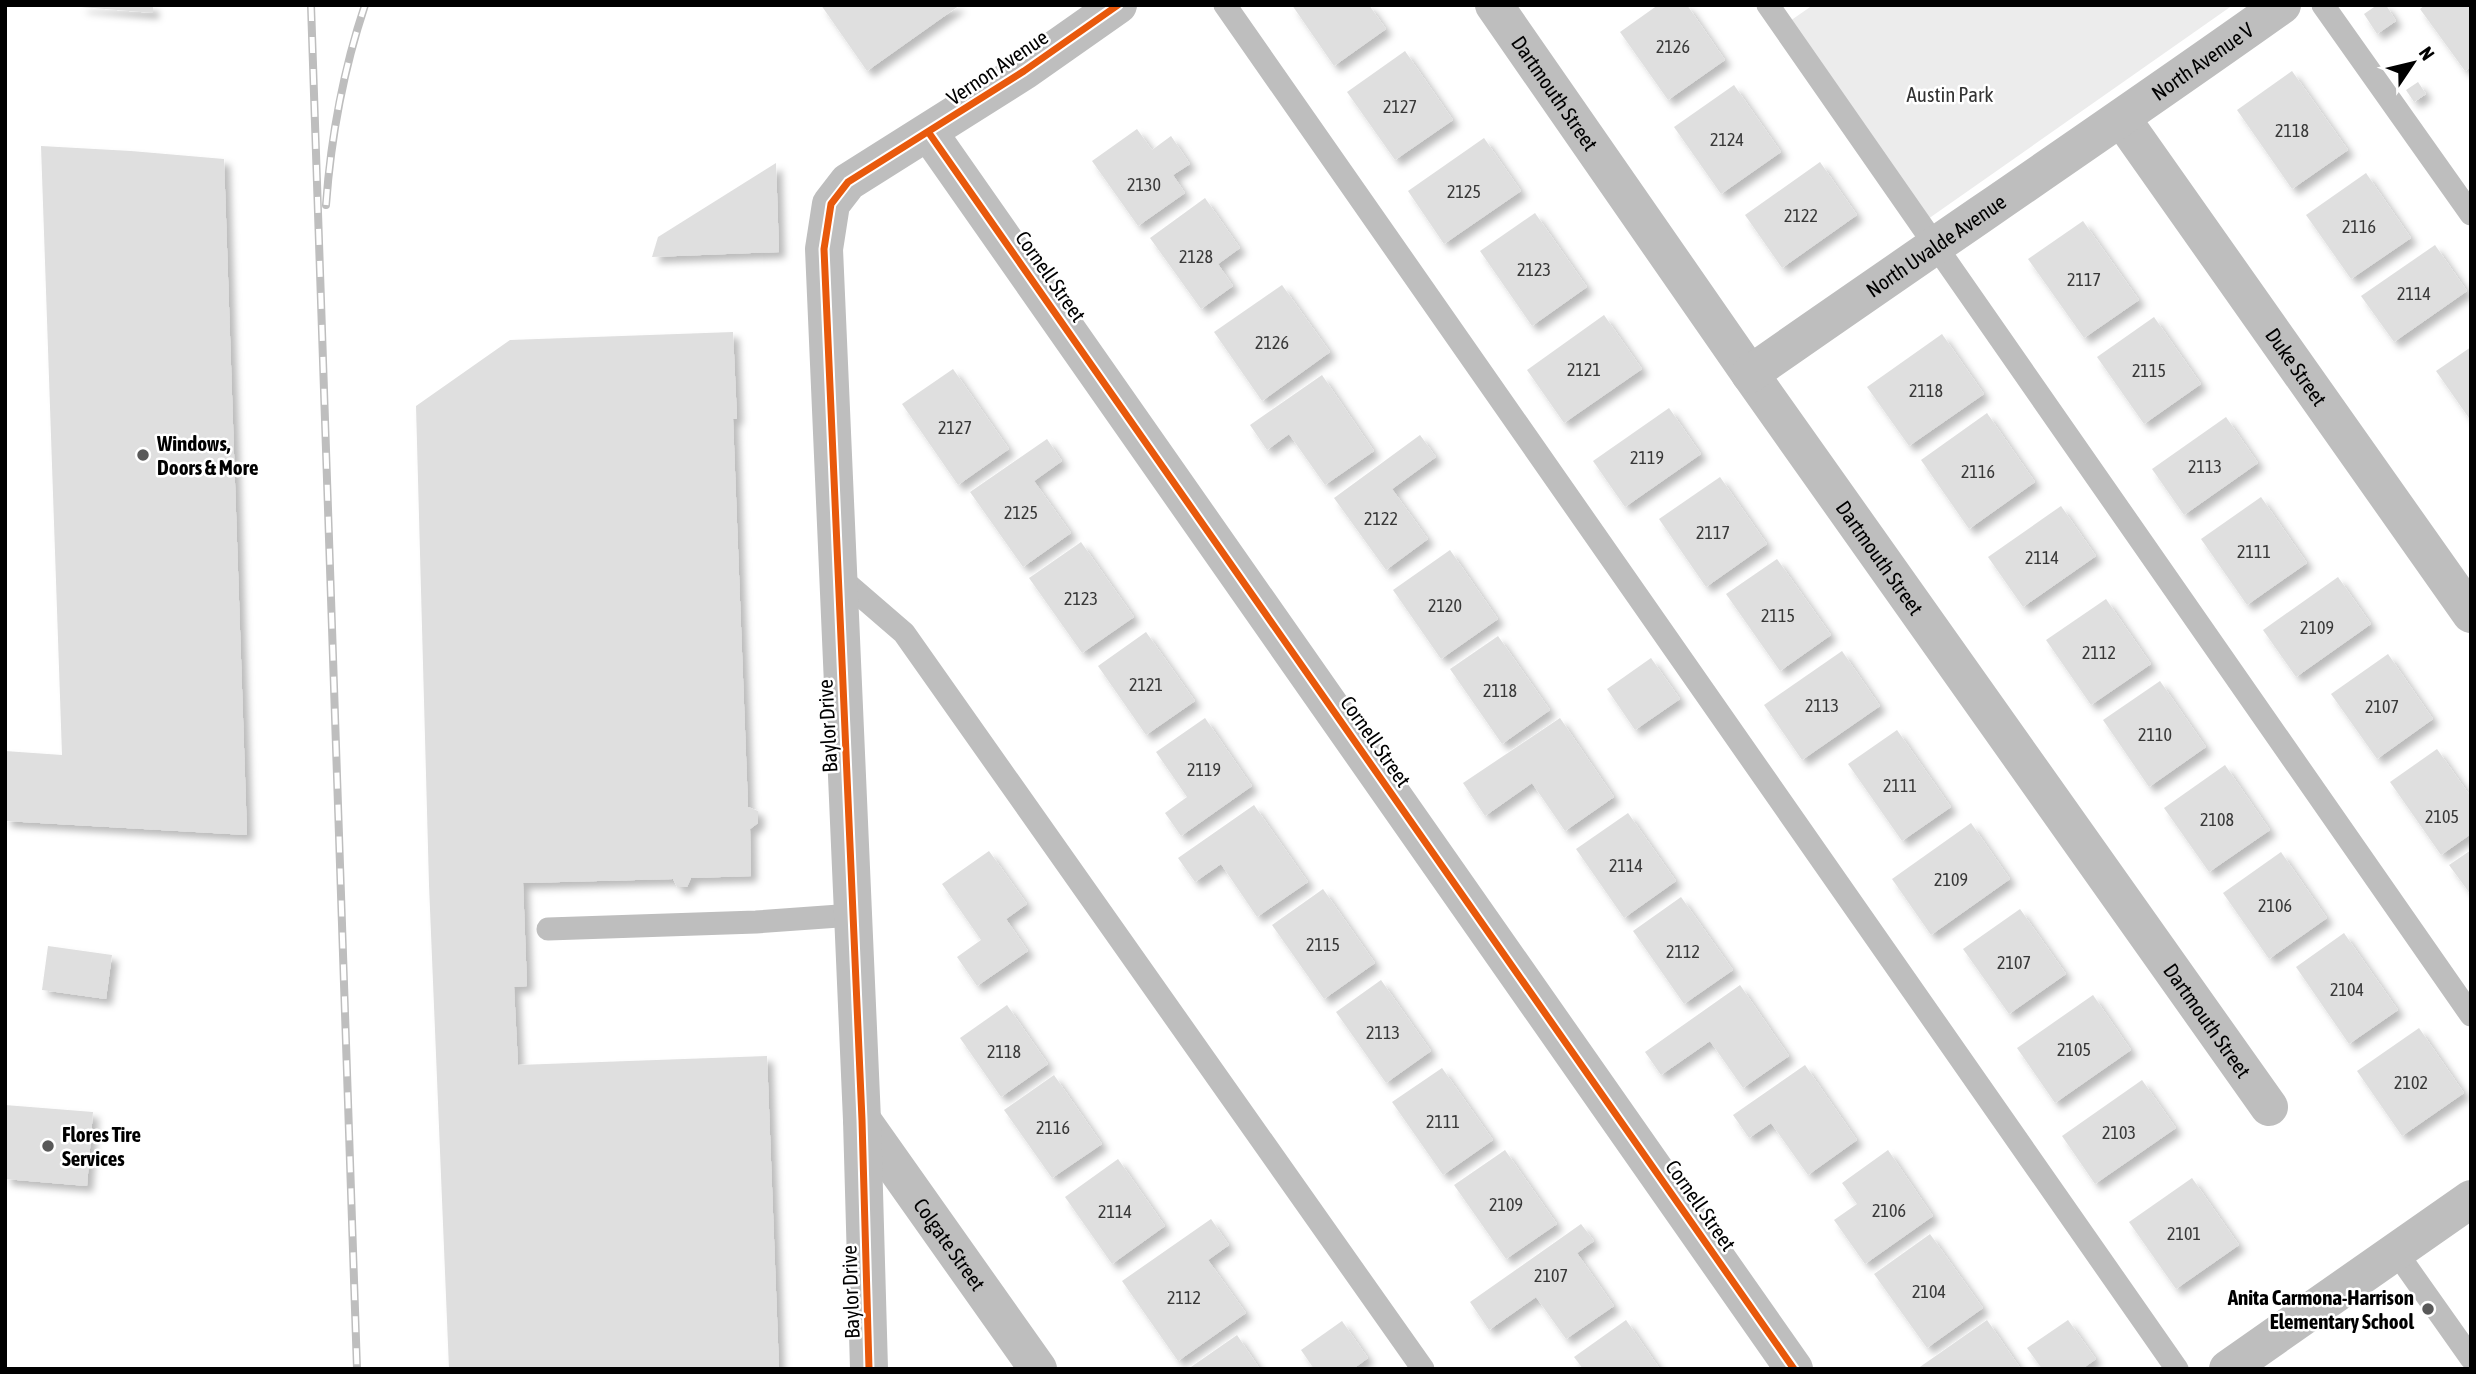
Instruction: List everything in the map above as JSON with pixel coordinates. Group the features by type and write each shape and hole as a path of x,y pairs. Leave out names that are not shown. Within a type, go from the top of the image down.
{"street":[{"name":"Vernon Avenue","path":"929,133 1118,5"},
{"name":"Dartmouth Street","path":"1494,5 1750,374 2269,1107"},
{"name":"North Avenue V","path":"2122,119 2282,5"},
{"name":"North Uvalde Avenue","path":"1750,374 1934,245 2122,119"},
{"name":"Duke Street","path":"2122,119 2471,614"},
{"name":"Baylor Drive","path":"869,1369 862,1120 824,249 831,204 848,182 929,133"},
{"name":"Cornell Street","path":"929,133 1794,1369"},
{"name":"Colgate Street","path":"862,1120 1038,1369"},
{"path":"2228,1369 2471,1199"}],"lane":[{"path":"1225,5 2177,1369"},
{"path":"1768,5 2471,1015"},
{"path":"2323,5 2471,214"},
{"path":"838,576 904,633 1423,1369"},
{"path":"548,929 756,922 853,915"},
{"path":"2396,1252 2471,1358"}],"green space":[{"name":"Austin Park","path":"1813,5 2233,5 1928,219 1790,21"}],"building":[{"path":"153,5 153,13 81,7"},
{"path":"821,5 960,5 867,71"},
{"path":"1292,5 1369,5 1386,29 1334,66"},
{"path":"1658,5 1687,5 1725,60 1668,100 1620,32"},
{"path":"2377,5 2386,5 2396,21 2377,34 2364,14"},
{"path":"2425,5 2471,5 2471,67 2465,71 2420,9"},
{"path":"1405,51 1453,120 1395,160 1347,92"},
{"path":"2292,71 2348,150 2292,189 2237,110"},
{"path":"2418,82 2426,94 2414,102 2406,90"},
{"path":"1734,85 1781,152 1721,194 1674,127"},
{"path":"1137,129 1152,150 1171,136 1190,164 1173,175 1185,193 1138,226 1092,161"},
{"path":"1484,138 1521,191 1444,244 1408,191"},
{"name":"Windows, Doors & More","path":"41,146 224,159 247,835 5,821 5,751 62,755"},
{"path":"1820,162 1857,215 1782,268 1745,215"},
{"path":"776,163 779,252 652,257 658,237"},
{"path":"2366,173 2411,238 2351,279 2306,215"},
{"path":"1205,198 1240,248 1218,264 1233,286 1201,309 1150,238"},
{"path":"1535,213 1587,287 1532,326 1480,251"},
{"path":"2083,221 2139,300 2084,338 2028,259"},
{"path":"2435,245 2467,291 2394,342 2361,296"},
{"path":"1282,285 1330,352 1262,401 1214,332"},
{"path":"1604,315 1642,369 1564,423 1527,370"},
{"path":"2154,317 2201,384 2144,424 2097,357"},
{"path":"733,332 737,419 733,419 748,807 758,811 758,823 750,829 751,876 691,878 687,887 677,887 673,879 523,883 527,986 514,987 518,1065 767,1056 779,1369 449,1369 429,885 416,406 510,340"},
{"path":"1942,334 1984,394 1909,446 1867,387"},
{"path":"2471,347 2471,421 2436,371"},
{"path":"953,369 1009,449 958,485 902,404"},
{"path":"1322,375 1374,451 1325,485 1289,434 1267,450 1250,425"},
{"path":"1669,408 1701,454 1625,507 1593,461"},
{"path":"1987,413 2035,482 1969,529 1921,460"},
{"path":"2226,417 2258,463 2184,515 2152,469"},
{"path":"1420,435 1436,457 1392,489 1428,539 1386,570 1334,498"},
{"path":"1047,439 1062,461 1034,481 1071,533 1023,567 970,492"},
{"path":"1720,477 1767,544 1706,587 1659,519"},
{"path":"2261,497 2307,563 2247,605 2201,539"},
{"path":"2061,506 2096,556 2023,607 1988,557"},
{"path":"1081,542 1134,617 1082,653 1029,578"},
{"path":"1450,550 1498,619 1441,659 1393,590"},
{"path":"1777,559 1831,635 1780,671 1726,594"},
{"path":"2338,577 2371,624 2296,677 2263,630"},
{"path":"2106,599 2151,664 2091,705 2046,640"},
{"path":"1146,632 1195,701 1146,735 1098,666"},
{"path":"1498,636 1550,710 1502,744 1450,669"},
{"path":"1842,651 1880,706 1802,760 1764,705"},
{"path":"2388,654 2433,719 2377,759 2331,694"},
{"path":"1651,658 1680,699 1635,730 1607,689"},
{"path":"2160,681 2206,747 2149,787 2103,720"},
{"path":"1205,718 1252,786 1181,836 1165,813 1187,797 1156,752"},
{"path":"1560,718 1614,797 1565,831 1532,783 1485,816 1463,783"},
{"path":"1897,730 1951,807 1902,841 1848,764"},
{"path":"2437,749 2471,797 2471,834 2441,855 2390,782"},
{"path":"2225,765 2270,830 2209,872 2164,808"},
{"path":"1254,805 1308,882 1257,917 1221,864 1195,882 1178,858"},
{"path":"1628,813 1676,881 1624,918 1576,849"},
{"path":"1971,823 2010,879 1931,935 1892,879"},
{"path":"2471,850 2471,895 2449,865"},
{"path":"989,851 1027,904 1006,919 1028,951 977,986 957,957 981,940 942,884"},
{"path":"2281,852 2327,918 2269,959 2223,893"},
{"path":"1323,889 1375,963 1324,999 1272,925"},
{"path":"1681,897 1733,970 1684,1004 1633,931"},
{"path":"2020,909 2066,974 2009,1014 1963,949"},
{"path":"2344,933 2398,1010 2349,1044 2296,967"},
{"path":"48,946 112,955 106,999 42,990"},
{"path":"1381,980 1431,1051 1386,1083 1336,1012"},
{"path":"1740,985 1789,1056 1743,1088 1710,1041 1661,1075 1645,1052"},
{"path":"2093,995 2131,1050 2055,1103 2017,1048"},
{"path":"1007,1005 1048,1064 1001,1097 960,1038"},
{"path":"2419,1028 2464,1093 2402,1136 2357,1071"},
{"path":"1805,1065 1857,1140 1808,1175 1771,1123 1749,1138 1733,1115"},
{"path":"1442,1068 1493,1140 1443,1175 1392,1102"},
{"path":"1054,1075 1102,1144 1052,1178 1004,1110"},
{"path":"2142,1080 2176,1128 2095,1184 2062,1136"},
{"name":"Flores Tire Services","path":"5,1105 93,1112 87,1186 5,1179"},
{"path":"1505,1150 1557,1224 1506,1259 1454,1185"},
{"path":"1888,1150 1933,1216 1865,1264 1834,1220 1857,1204 1842,1183"},
{"path":"1118,1159 1165,1226 1112,1264 1065,1197"},
{"path":"2192,1178 2239,1245 2176,1289 2129,1222"},
{"path":"1211,1219 1229,1245 1208,1260 1246,1313 1178,1361 1122,1281"},
{"path":"1581,1224 1594,1241 1577,1253 1614,1306 1566,1339 1536,1297 1489,1330 1470,1302"},
{"path":"1930,1234 1983,1308 1927,1348 1874,1274"},
{"path":"1626,1320 1660,1369 1583,1369 1574,1357"},
{"path":"1987,1320 2021,1369 1917,1369"},
{"path":"2068,1320 2096,1359 2082,1369 2042,1369 2027,1348"},
{"path":"1342,1321 1368,1358 1353,1369 1314,1369 1301,1350"},
{"path":"1237,1335 1260,1369 1188,1369"}],"railway":[{"path":"311,5 357,1369"},
{"path":"326,205 339,104 365,5"}],"cycle path":[{"path":"869,1369 862,1120 824,249 831,204 848,182 1024,71 1118,5"},
{"path":"929,133 1794,1369"}],"place":[{"name":"Windows, Doors & More","path":"143,455"},
{"name":"Flores Tire Services","path":"48,1146"},
{"name":"Anita Carmona-Harrison Elementary School","path":"2428,1309"}]}
